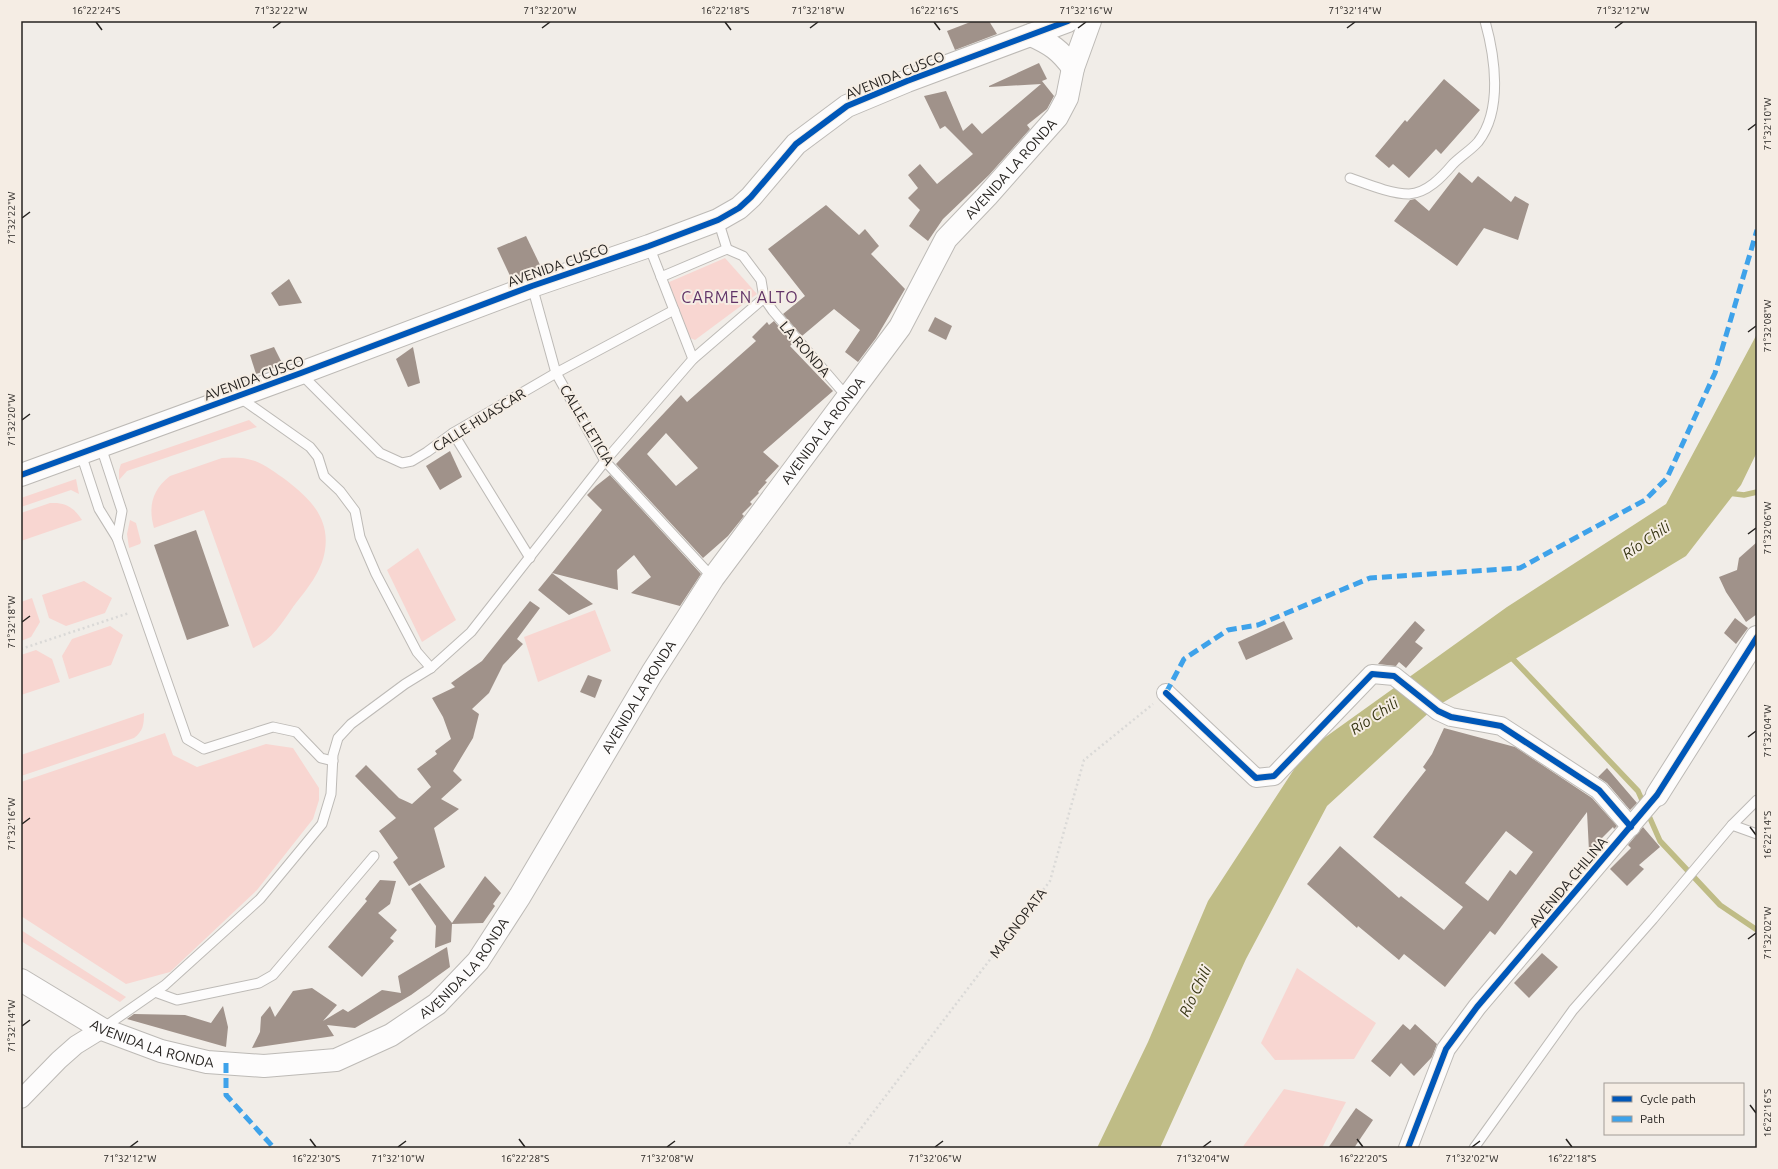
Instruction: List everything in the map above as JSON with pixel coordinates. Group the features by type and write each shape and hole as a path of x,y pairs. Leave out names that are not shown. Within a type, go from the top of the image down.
{"main road":[{"name":"AVENIDA CUSCO","path":"21,475 238,397 532,286 650,246 718,220 739,208 751,197 796,144 847,106 907,81 1068,21"},
{"name":"AVENIDA LA RONDA","path":"21,980 102,1029 161,1051 207,1062 264,1066 336,1060 391,1035 437,1004 478,961 520,896 652,673 712,578 900,327 946,239 987,196 1057,117 1067,98 1073,68 1090,21"},
{"path":"1031,35 1050,43 1063,54 1073,68"},
{"name":"AVENIDA CHILINA","path":"1657,794 1757,637"}],"street":[{"path":"1166,694 1256,778 1274,776 1372,674 1394,676 1438,711 1451,717 1501,726 1599,790 1635,821"},
{"name":"AVENIDA CHILINA","path":"1408,1148 1446,1049 1477,1007 1657,794"},
{"path":"21,1099 59,1060 76,1046 102,1029"}],"lane":[{"path":"1350,178 1372,186 1409,194 1425,190 1443,176 1478,142 1492,117 1493,100 1494,67 1492,47 1485,21"},
{"path":"718,220 727,249"},
{"path":"650,246 693,359"},
{"path":"102,1029 155,992 260,900 322,824 331,794 332,761 338,738 351,724 405,684 431,668 471,632 605,461 693,359 764,298 761,280 748,262 743,256 727,249 661,277"},
{"name":"CALLE LETICIA","path":"532,286 556,373 605,461 712,578"},
{"name":"LA RONDA","path":"764,298 773,311 848,398"},
{"name":"CALLE HUASCAR","path":"301,373 380,453 402,463 412,461 453,433 556,373 674,310"},
{"path":"238,397 310,447 318,457 324,476 340,491 355,511 360,537 376,574 417,652 431,668"},
{"path":"453,433 530,558"},
{"path":"91,451 99,509 117,538 187,739 204,749 273,726 296,732 320,758 332,761"},
{"path":"91,451 122,511 117,538"},
{"path":"1474,1148 1573,1010 1653,919 1732,825 1757,800"},
{"path":"1732,825 1757,834"},
{"path":"155,992 177,1000 259,983 273,975 374,856"}],"path":[{"path":"21,649 141,609"}],"shaded area":[{"path":"725,258 757,294 695,340 690,338 667,283"},
{"path":"249,420 257,427 127,471 119,480 119,470 121,464"},
{"path":"230,457 255,461 286,480 310,501 316,509 321,518 326,538 321,566 313,580 281,625 271,636 260,645 253,648 204,510 154,528 152,520 151,513 153,499 155,493 164,481 170,476 222,458"},
{"path":"76,479 79,494 71,490 21,507 21,498"},
{"path":"50,503 60,503 69,506 82,520 21,541 21,513"},
{"path":"130,520 136,523 141,542 140,544 129,548 127,534"},
{"path":"418,548 456,620 422,642 387,570"},
{"path":"84,581 112,598 105,613 66,626 49,618 42,595"},
{"path":"32,598 40,622 31,637 21,641 21,602"},
{"path":"595,610 611,651 538,682 524,637"},
{"path":"110,626 123,635 111,665 69,679 62,656 72,639"},
{"path":"36,650 52,659 60,682 21,695 21,655"},
{"path":"144,713 142,727 134,738 21,776 21,755"},
{"path":"165,733 173,755 197,767 266,744 293,748 319,788 319,800 313,819 257,890 170,972 126,984 21,916 21,782"},
{"path":"21,930 126,997 120,1002 21,941"},
{"path":"1297,968 1376,1023 1354,1059 1275,1060 1261,1043"},
{"path":"1284,1089 1346,1102 1322,1148 1242,1148"}],"water":[{"name":"Río Chili","path":"1757,334 1757,452 1741,485 1686,556 1434,708 1327,806 1246,959 1160,1148 1097,1148 1148,1042 1208,901 1306,751 1507,607 1666,504"}],"building":[{"path":"973,21 989,21 997,34 955,50 947,31"},
{"path":"1039,63 1047,79 1042,81 1054,96 1047,109 1027,125 1030,129 989,175 943,219 928,241 909,226 920,210 908,198 918,188 908,175 920,164 937,184 973,154 945,126 940,129 924,96 946,91 963,131 972,123 982,134 1041,84 989,86"},
{"path":"1444,79 1480,110 1441,154 1436,149 1409,178 1393,164 1389,168 1375,156 1405,120 1407,122"},
{"path":"1459,172 1472,183 1478,176 1511,202 1515,196 1529,204 1518,240 1484,228 1457,266 1394,221 1410,200 1415,199 1429,211"},
{"path":"826,205 859,235 865,229 879,246 871,254 905,289 876,338 858,362 845,352 860,330 834,309 802,336 783,314 805,296 768,249"},
{"path":"526,236 542,269 512,280 497,248"},
{"path":"289,279 302,303 279,306 271,293"},
{"path":"935,317 952,326 946,340 928,331"},
{"path":"774,321 793,343 790,346 833,391 763,452 779,466 765,481 767,482 750,502 752,504 742,514 744,516 728,536 703,558 616,464 681,395 687,402 756,341 752,337 767,322 769,325","holes":["666,433 698,468 676,486 647,454"]},
{"path":"274,347 283,365 256,374 250,355"},
{"path":"413,347 420,383 408,387 396,359"},
{"path":"450,451 462,477 440,490 426,466"},
{"path":"610,475 701,574 680,606 631,593 651,577 634,555 617,570 618,590 552,573 602,510 587,495"},
{"path":"196,530 229,626 187,640 154,545"},
{"path":"1757,542 1757,614 1746,622 1726,592 1719,577 1737,570 1739,558"},
{"path":"552,573 593,604 569,615 538,590"},
{"path":"530,601 540,608 517,639 523,644 503,665 489,693 472,709 479,714 473,738 453,771 462,780 441,799 459,809 434,828 445,867 409,886 393,862 398,858 379,831 396,818 355,776 366,765 399,798 412,804 431,787 417,769 437,754 435,751 451,739 443,717 432,698 455,687 451,683 482,661"},
{"path":"1735,618 1748,628 1736,644 1724,633"},
{"path":"1284,621 1293,639 1246,660 1238,642"},
{"path":"1415,621 1425,630 1415,642 1423,648 1406,668 1399,662 1396,666 1378,664"},
{"path":"588,675 602,680 595,698 580,692"},
{"path":"1444,728 1515,747 1592,798 1617,826 1614,829 1613,827 1589,851 1587,812 1495,935 1490,931 1445,987 1404,954 1399,960 1358,926 1357,928 1307,884 1340,846 1399,898 1401,896 1444,930 1463,907 1373,837 1426,770 1423,767 1432,754","holes":["1506,831 1533,852 1516,875 1510,870 1488,901 1465,883"]},
{"path":"1607,768 1637,803 1630,810 1607,783 1598,777"},
{"path":"1643,827 1660,847 1639,865 1644,869 1627,886 1610,869 1631,848 1628,845"},
{"path":"485,876 501,893 493,904 495,906 483,923 452,924 451,942 435,948 436,926 411,889 420,883 452,923"},
{"path":"380,880 396,881 390,904 378,913 397,930 390,938 394,941 362,977 328,947 367,901 365,899"},
{"path":"447,947 450,967 411,995 355,1028 327,1025 334,1036 252,1048 260,1032 261,1017 270,1006 275,1017 293,991 312,988 337,1005 323,1021 343,1009 348,1012 382,990 401,993 398,976"},
{"path":"1542,953 1558,967 1529,998 1514,983"},
{"path":"223,1006 228,1027 226,1047 127,1019 134,1014 185,1015 211,1023"},
{"path":"1403,1024 1410,1030 1415,1024 1437,1044 1432,1057 1414,1076 1401,1063 1390,1077 1371,1061"},
{"path":"1356,1108 1373,1120 1354,1148 1328,1148"}],"waterway":[{"path":"1728,493 1744,495 1757,492"},
{"path":"1510,656 1638,791 1660,841 1720,905 1757,930"}],"marked path":[{"path":"1166,693 1184,659 1228,630 1258,625 1370,578 1520,568 1645,500 1667,478 1715,373 1757,230"},
{"path":"226,1063 226,1095 274,1148"}],"cycle path":[{"path":"21,475 301,373 532,286 649,246 718,220 739,208 751,197 796,144 847,106 907,81 1068,21"},
{"path":"1408,1148 1446,1049 1477,1007 1657,795 1757,637"},
{"path":"1166,693 1256,778 1274,776 1372,674 1394,676 1438,711 1451,717 1501,726 1599,790 1631,827"}],"district":[{"name":"CARMEN ALTO","path":"740,297"}]}
